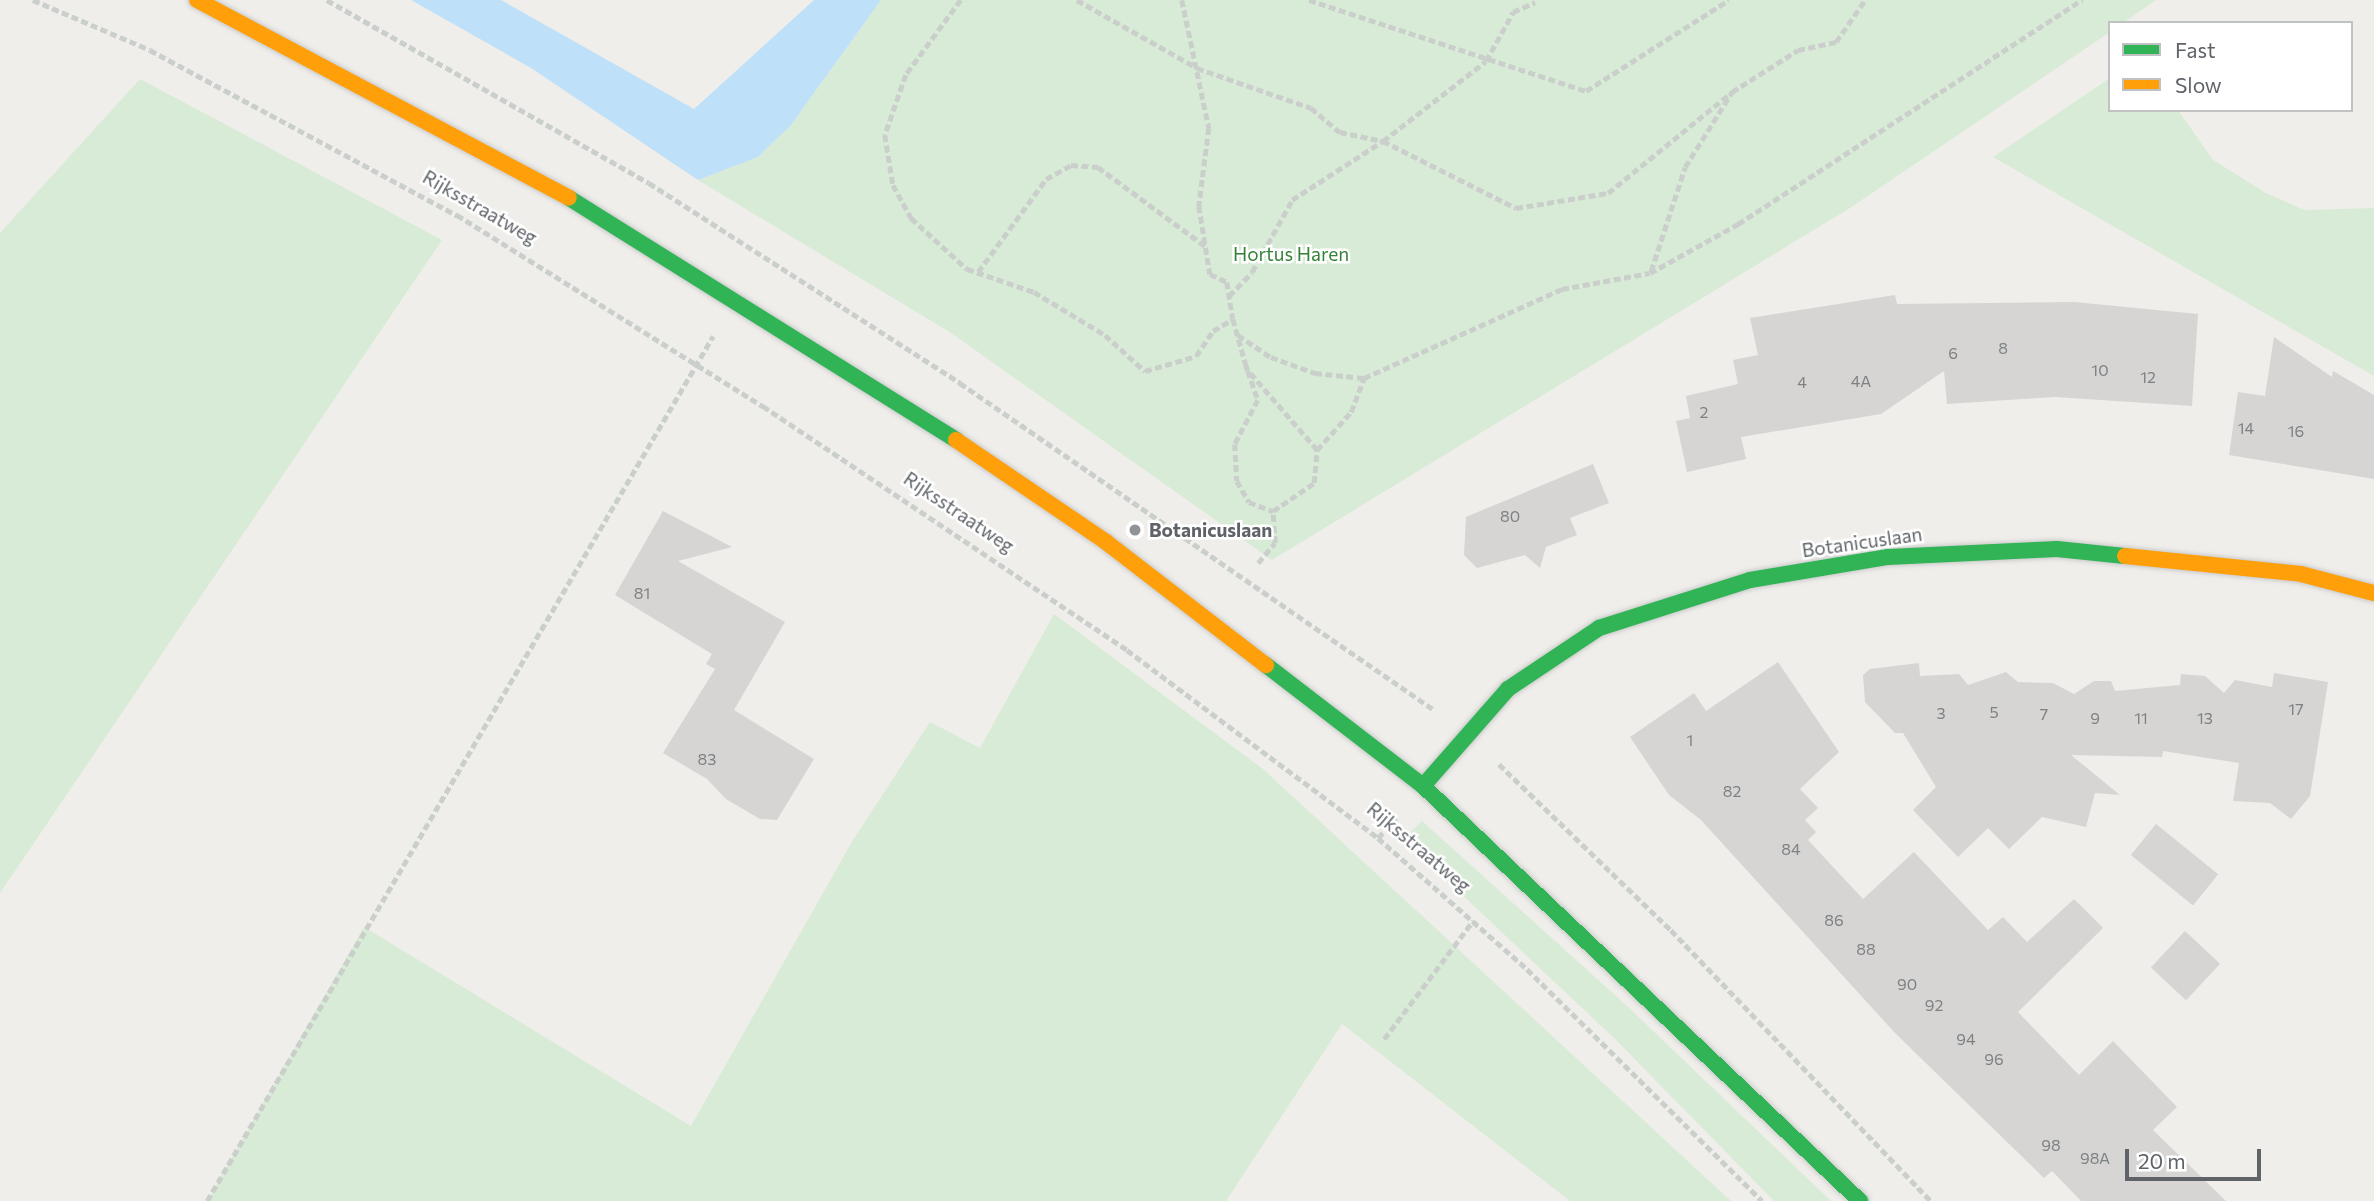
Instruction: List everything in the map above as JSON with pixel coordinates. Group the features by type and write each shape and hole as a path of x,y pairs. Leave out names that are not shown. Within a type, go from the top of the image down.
{"main road":[{"path":"197,0 528,173 734,299 1106,542 1423,786 1860,1201"},
{"name":"Botanicuslaan","path":"1423,786 1531,669 1599,628 1749,580 1888,557 1973,550 2121,552 2301,574 2374,593"}],"path":[{"name":"Rijksstraatweg","path":"33,0 149,50 457,215 697,364 1128,650 1378,838 1473,921 1762,1201"},
{"path":"961,0 906,75 885,135 893,185 911,218 978,272 1034,292 1105,335 1145,371 1196,356 1213,331 1233,319"},
{"path":"1077,0 1197,68 1311,108 1340,132 1383,141 1516,208 1608,193 1732,92 1798,50 1836,41 1865,0"},
{"path":"1182,0 1209,128 1199,206 1210,274 1227,282 1233,319 1258,400 1235,444 1237,481 1249,502 1273,511"},
{"path":"1309,0 1486,61 1586,91 1729,0"},
{"path":"1238,335 1315,373 1364,378 1562,289 1650,273 1738,224 2082,0"},
{"path":"1229,296 1252,272 1292,200 1383,141 1486,61 1496,33 1513,12 1537,1"},
{"path":"1650,273 1685,167 1732,92"},
{"path":"978,272 1046,179 1071,165 1098,167 1205,246"},
{"path":"207,1201 734,299"},
{"path":"1248,371 1317,450"},
{"path":"1273,511 1314,483 1317,450 1351,412 1364,378"},
{"path":"1258,563 1275,543 1273,511"},
{"path":"1468,735 1671,930 1931,1201"},
{"path":"1384,1038 1473,921"}],"green space":[{"name":"Hortus Haren","path":"881,0 2156,0 2126,21 2108,21 2108,33 1850,208 1272,560 951,333 698,180 758,157 791,125"},
{"path":"140,79 442,240 0,893 0,233"},
{"path":"2108,79 2108,112 2179,112 2213,160 2266,193 2304,210 2374,208 2374,376 1993,157"},
{"path":"1054,614 1263,769 1731,1201 1570,1201 1342,1024 1226,1201 207,1201 364,927 691,1126 853,840 930,722 980,748"},
{"path":"1422,821 1627,1006 1831,1201 1774,1201 1615,1039 1403,839"}],"water":[{"path":"411,0 501,0 694,109 814,0 881,0 791,125 758,157 698,180 531,68"}],"building":[{"path":"1895,295 1897,304 2074,302 2198,314 2192,406 2055,397 1947,404 1944,371 1881,414 1741,437 1746,459 1687,472 1676,421 1690,418 1686,396 1738,384 1733,360 1758,355 1750,318"},
{"path":"2274,337 2332,377 2333,371 2374,395 2374,479 2229,455 2238,392 2265,396"},
{"path":"1593,464 1609,503 1570,518 1577,535 1546,547 1540,568 1525,555 1477,568 1464,555 1466,517"},
{"path":"663,511 732,547 678,561 785,622 734,710 814,759 777,820 760,819 726,799 707,779 663,753 715,669 706,664 712,654 615,595"},
{"path":"1778,662 1839,752 1800,789 1818,808 1805,820 1816,832 1808,840 1863,899 1914,852 1988,930 2003,917 2027,942 2074,899 2103,928 2018,1012 2079,1075 2113,1041 2177,1107 2153,1130 2226,1201 2081,1201 2052,1171 2044,1178 1895,1033 1701,820 1669,795 1630,737 1694,693 1706,711"},
{"path":"1919,663 1920,676 1959,674 1968,685 2006,672 2018,682 2053,683 2074,694 2094,681 2111,681 2115,691 2180,685 2181,674 2205,676 2224,693 2235,680 2272,687 2274,673 2328,682 2310,796 2291,819 2270,803 2233,801 2239,763 2163,751 2162,757 2071,755 2120,795 2095,793 2086,827 2042,817 2009,849 1988,828 1958,857 1913,810 1936,787 1903,733 1895,733 1865,702 1863,675 1870,669"},
{"path":"2156,824 2218,874 2193,905 2131,855"},
{"path":"2185,931 2220,964 2186,1000 2151,968"}],"traffic: fast":[{"path":"569,198 956,440"},
{"path":"1423,786 1508,689 1599,628 1750,580 1888,557 2057,549 2125,556"},
{"path":"1266,665 1423,786 1860,1201"}],"traffic: slow":[{"path":"197,0 569,198"},
{"path":"956,440 1106,542 1266,665"},
{"path":"2125,556 2301,574 2374,593"}],"place":[{"name":"Botanicuslaan","path":"1135,530"}]}
